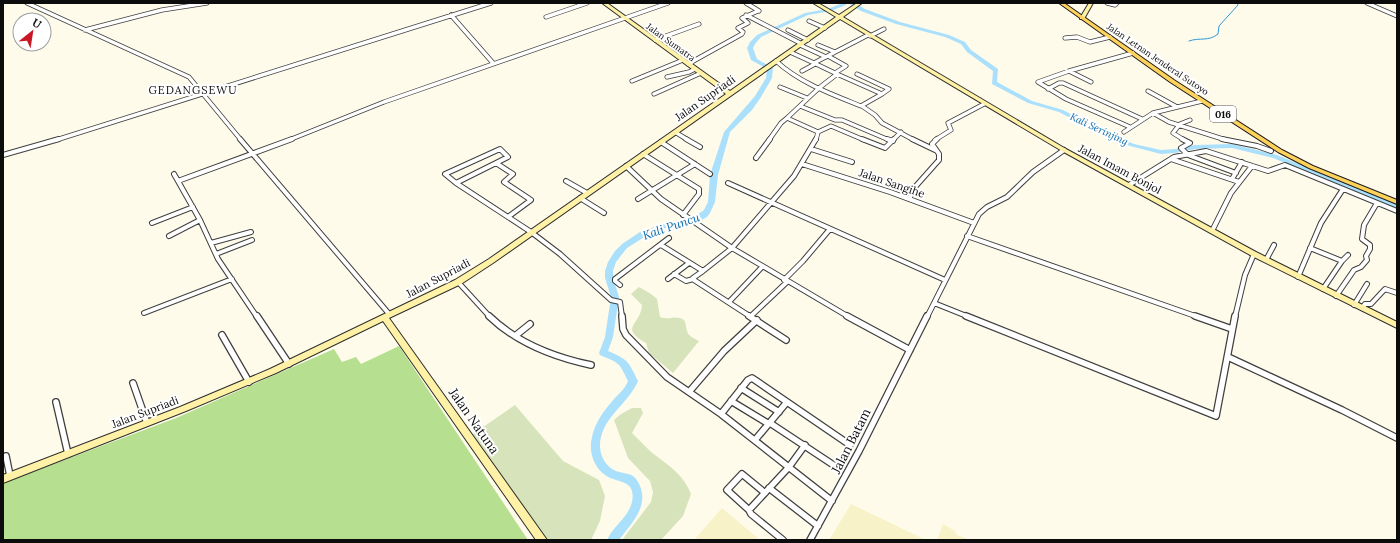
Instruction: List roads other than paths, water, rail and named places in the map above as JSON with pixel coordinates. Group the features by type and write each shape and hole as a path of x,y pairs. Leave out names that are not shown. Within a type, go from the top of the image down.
{"main road":[{"name":"Jalan Sumatra","path":"604,3 730,94"},
{"name":"Jalan Imam Bonjol","path":"815,3 1064,150 1254,254 1323,290 1397,325"},
{"name":"Jalan Supriadi","path":"6,478 249,382 458,282 860,3"},
{"name":"Jalan Letnan Jenderal Sutoyo","path":"1061,3 1202,101 1321,175 1397,202"},
{"path":"1082,18 1091,3"},
{"name":"Jalan Natuna","path":"387,316 542,540"}],"street":[{"path":"27,3 189,77 387,316"},
{"path":"85,30 162,10 207,3"},
{"path":"3,155 491,3"},
{"path":"546,17 587,3"},
{"path":"178,180 253,154 384,102 668,3"},
{"path":"688,64 742,34 743,32 738,29 748,23 742,18 746,15 759,12 746,3"},
{"path":"1107,3 1115,5 1117,3"},
{"path":"1367,3 1397,16"},
{"path":"451,15 493,63"},
{"path":"746,15 846,66 807,98 781,123 756,158"},
{"path":"809,21 825,28"},
{"path":"655,40 699,24"},
{"path":"788,30 808,40"},
{"path":"802,71 869,35 884,30"},
{"path":"1065,38 1077,37 1090,42 1110,37"},
{"path":"818,45 835,52"},
{"path":"790,52 882,94"},
{"path":"1130,127 1071,101 1038,82 1069,71 1133,54"},
{"path":"632,81 683,60"},
{"path":"776,61 794,74 819,88 862,106 876,115 879,121 936,150"},
{"path":"668,77 675,74 688,73 695,69"},
{"path":"1069,71 1091,82"},
{"path":"654,94 701,73"},
{"path":"850,79 858,73 889,89 862,106"},
{"path":"1048,89 1059,83 1063,83 1142,119"},
{"path":"780,87 807,98"},
{"path":"1148,91 1177,107"},
{"path":"1124,132 1153,113 1202,101"},
{"path":"909,198 915,187 939,160 940,156 933,142 951,130 948,123 984,104"},
{"path":"800,106 835,120 842,120 893,141"},
{"path":"1153,113 1169,122 1180,124 1224,139 1257,146 1271,151"},
{"path":"787,118 818,132"},
{"path":"1190,120 1180,124 1173,133 1190,143 1183,150 1188,155 1236,173"},
{"path":"674,274 686,281 693,279 732,248 770,202 789,182 811,149 818,132 830,126 885,148 901,132"},
{"path":"675,132 700,147"},
{"path":"661,142 710,174"},
{"path":"456,183 508,157 500,149 445,174 456,183 531,232 560,254 611,300 620,302 624,330 628,338 653,361 667,377 721,414 832,501"},
{"path":"811,149 852,162"},
{"name":"Jalan Batam","path":"810,540 865,439 979,214 987,207 1007,197 1032,172 1064,150"},
{"path":"1129,185 1176,156 1211,152 1268,171 1278,169 1284,165 1321,175 1343,188 1397,211"},
{"path":"643,154 699,189 699,194 683,215"},
{"path":"1171,159 1239,182"},
{"path":"1232,179 1242,162"},
{"path":"496,163 512,174 504,182 531,200 508,216"},
{"path":"638,199 695,164"},
{"name":"Jalan Sangihe","path":"802,164 909,198 974,223"},
{"path":"626,166 653,191 683,215 732,248 785,281 910,350"},
{"path":"1212,231 1228,199 1252,166"},
{"path":"174,174 200,220 216,254 289,364"},
{"path":"566,181 587,193"},
{"path":"728,183 945,280"},
{"path":"1298,277 1321,223 1343,188"},
{"path":"580,198 604,213"},
{"path":"1336,296 1354,270 1361,267 1367,260 1366,256 1370,249 1370,245 1362,238 1361,234 1364,224 1377,203"},
{"path":"152,223 193,207"},
{"path":"169,236 200,220"},
{"path":"751,316 785,281 830,229"},
{"path":"211,244 252,232"},
{"path":"967,236 1232,330"},
{"path":"620,285 615,280 669,238"},
{"path":"216,254 252,240"},
{"path":"660,245 703,271"},
{"path":"1266,260 1274,245"},
{"path":"1310,248 1342,261"},
{"path":"934,303 1216,416 1232,330 1245,275 1254,254"},
{"path":"1323,290 1342,261 1348,255"},
{"path":"668,278 689,263"},
{"path":"728,302 762,267"},
{"path":"144,313 232,279"},
{"path":"693,279 786,340"},
{"path":"458,282 493,319 514,336 550,354 591,365"},
{"path":"1354,305 1367,284"},
{"path":"1362,308 1365,304 1371,304 1385,289 1397,293"},
{"path":"689,392 724,350 757,320"},
{"path":"514,336 530,324"},
{"path":"222,335 249,382"},
{"path":"1228,357 1342,410 1397,438"},
{"path":"721,414 749,379 752,378 850,445"},
{"path":"133,383 147,423"},
{"path":"742,388 779,412"},
{"path":"56,402 68,454"},
{"path":"731,402 805,445 838,468"},
{"path":"755,440 787,402"},
{"path":"749,510 789,467 805,445"},
{"path":"6,456 6,478"},
{"path":"783,540 751,514 749,510 728,491 728,488 742,474 818,526"}],"waterway":[{"name":"Kali Puncu","path":"612,540 632,515 637,498 637,491 632,482 628,478 610,473 599,461 595,447 596,437 605,418 631,386 633,381 625,364 620,360 603,353 609,337 615,297 609,278 609,271 612,262 617,253 643,234 663,226 697,219 704,215 707,211 711,202 714,175 727,132 758,97 769,78 770,68 754,60 750,48 752,43 759,36 807,14 829,10 843,5 843,3"},
{"name":"Kali Serinjing","path":"851,3 863,10 898,23 947,36 963,43 969,51 996,70 994,83 1030,102 1061,111 1093,128 1132,145 1161,152 1195,147 1232,146 1275,156 1397,207"},
{"path":"1189,41 1207,39 1218,34 1219,26 1238,5 1237,3"}],"district":[{"name":"GEDANGSEWU","path":"193,90"}]}
